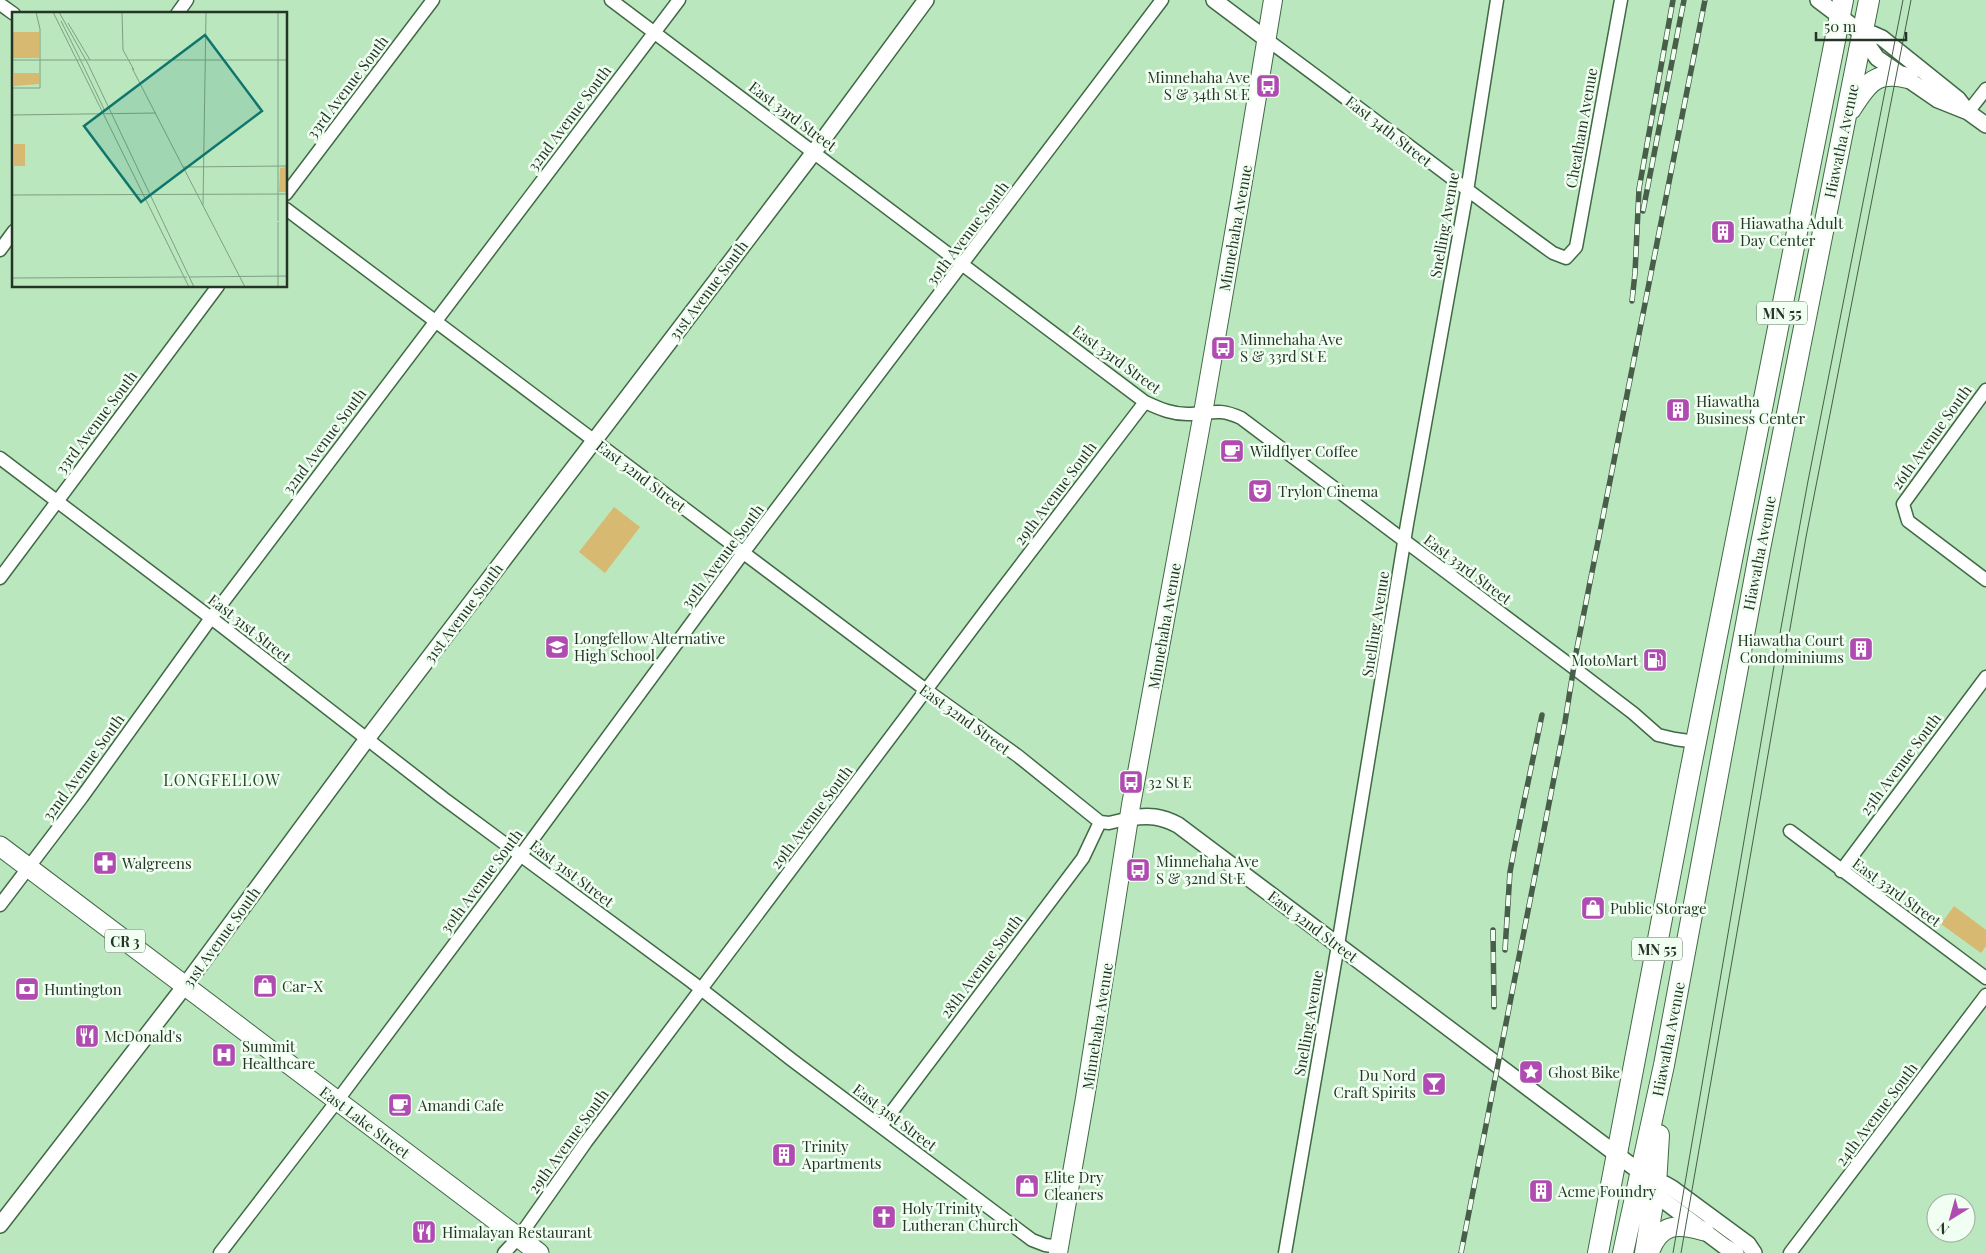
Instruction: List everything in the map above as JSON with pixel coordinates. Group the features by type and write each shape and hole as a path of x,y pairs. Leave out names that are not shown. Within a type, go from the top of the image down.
{"highway":[{"name":"Hiawatha Avenue","path":"1623,1253 1664,1065 1760,550 1869,0"},
{"name":"Hiawatha Avenue","path":"1598,1253 1696,742 1841,8"},
{"path":"1844,122 1865,88 1874,79 1888,75 1908,78"},
{"path":"1647,1253 1656,1185 1664,1065"}],"main road":[{"name":"Minnehaha Avenue","path":"1059,1250 1086,1098 1130,818 1242,194 1272,0"},
{"name":"East Lake Street","path":"0,846 184,987 539,1253"},
{"path":"1647,1253 1656,1238 1664,1231 1678,1225 1704,1231"}],"street":[{"path":"178,12 187,0"},
{"name":"33rd Avenue South","path":"288,191 433,0"},
{"name":"East 33rd Street","path":"611,0 1145,402 1167,412 1190,414 1214,411 1241,418 1633,713 1658,735 1696,742"},
{"name":"32nd Avenue South","path":"0,905 82,797 211,618 680,0"},
{"name":"31st Avenue South","path":"0,1225 184,987 367,739 813,152 926,0"},
{"name":"30th Avenue South","path":"220,1253 337,1101 521,855 743,553 964,264 1162,0"},
{"name":"East 34th Street","path":"1214,0 1370,115 1466,191 1552,253 1566,258"},
{"name":"Snelling Avenue","path":"1285,1253 1497,0"},
{"name":"Cheatham Avenue","path":"1566,258 1576,247 1621,0"},
{"path":"1818,0 1841,8 1863,34 1876,58 1938,100 1968,112 1986,125"},
{"path":"0,4 12,13"},
{"path":"1863,34 1873,34 1882,38 1958,99 1968,112"},
{"path":"1968,112 1986,88"},
{"name":"East 32nd Street","path":"288,211 926,690 1018,756 1100,822 1109,824 1148,815 1159,816 1178,825 1640,1172 1656,1185 1659,1197 1736,1253"},
{"path":"0,250 12,234"},
{"name":"33rd Avenue South","path":"0,578 217,288"},
{"name":"26th Avenue South","path":"1986,390 1903,504 1908,521 1986,580"},
{"name":"29th Avenue South","path":"504,1253 518,1237 586,1142 926,690 1145,402"},
{"name":"East 31st Street","path":"0,458 367,739 1032,1240 1059,1250"},
{"name":"25th Avenue South","path":"1841,871 1986,677"},
{"name":"28th Avenue South","path":"881,1126 1083,858 1100,822"},
{"name":"East 33rd Street","path":"1790,832 1986,978"},
{"name":"24th Avenue South","path":"1790,1253 1986,994"},
{"name":"East 32nd Street","path":"1656,1185 1665,1184 1672,1188 1748,1244 1754,1253"}],"shaded area":[{"path":"614,507 640,527 605,573 579,552"},
{"path":"1954,906 1986,930 1986,946 1981,953 1941,924"}],"tram line":[{"path":"1673,1253 1776,655 1808,481 1903,0"},
{"path":"1681,1253 1806,537 1911,0"}],"railway":[{"path":"1632,301 1639,189 1673,0"},
{"path":"1643,211 1684,0"},
{"path":"1461,1253 1565,722 1576,653 1705,0"},
{"path":"1505,950 1510,872 1542,715"},
{"path":"1493,930 1494,1007"}],"place":[{"name":"Minnehaha Ave S & 34th St E","path":"1268,86"},
{"name":"Hiawatha Adult Day Center","path":"1723,232"},
{"name":"Minnehaha Ave S & 33rd St E","path":"1223,348"},
{"name":"Hiawatha Business Center","path":"1678,410"},
{"name":"Wildflyer Coffee","path":"1232,451"},
{"name":"Trylon Cinema","path":"1260,491"},
{"name":"Longfellow Alternative High School","path":"557,647"},
{"name":"Hiawatha Court Condominiums","path":"1861,649"},
{"name":"MotoMart","path":"1655,660"},
{"name":"32 St E","path":"1131,782"},
{"name":"Walgreens","path":"105,863"},
{"name":"Minnehaha Ave S & 32nd St E","path":"1138,870"},
{"name":"Public Storage","path":"1593,908"},
{"name":"Car-X","path":"265,986"},
{"name":"Huntington","path":"27,989"},
{"name":"McDonald's","path":"87,1036"},
{"name":"Summit Healthcare","path":"224,1055"},
{"name":"Ghost Bike","path":"1531,1072"},
{"name":"Du Nord Craft Spirits","path":"1434,1084"},
{"name":"Amandi Cafe","path":"400,1105"},
{"name":"Trinity Apartments","path":"784,1155"},
{"name":"Elite Dry Cleaners","path":"1027,1186"},
{"name":"Acme Foundry","path":"1541,1191"},
{"name":"Holy Trinity Lutheran Church","path":"884,1217"},
{"name":"Himalayan Restaurant","path":"424,1232"}],"district":[{"name":"LONGFELLOW","path":"222,779"}]}
